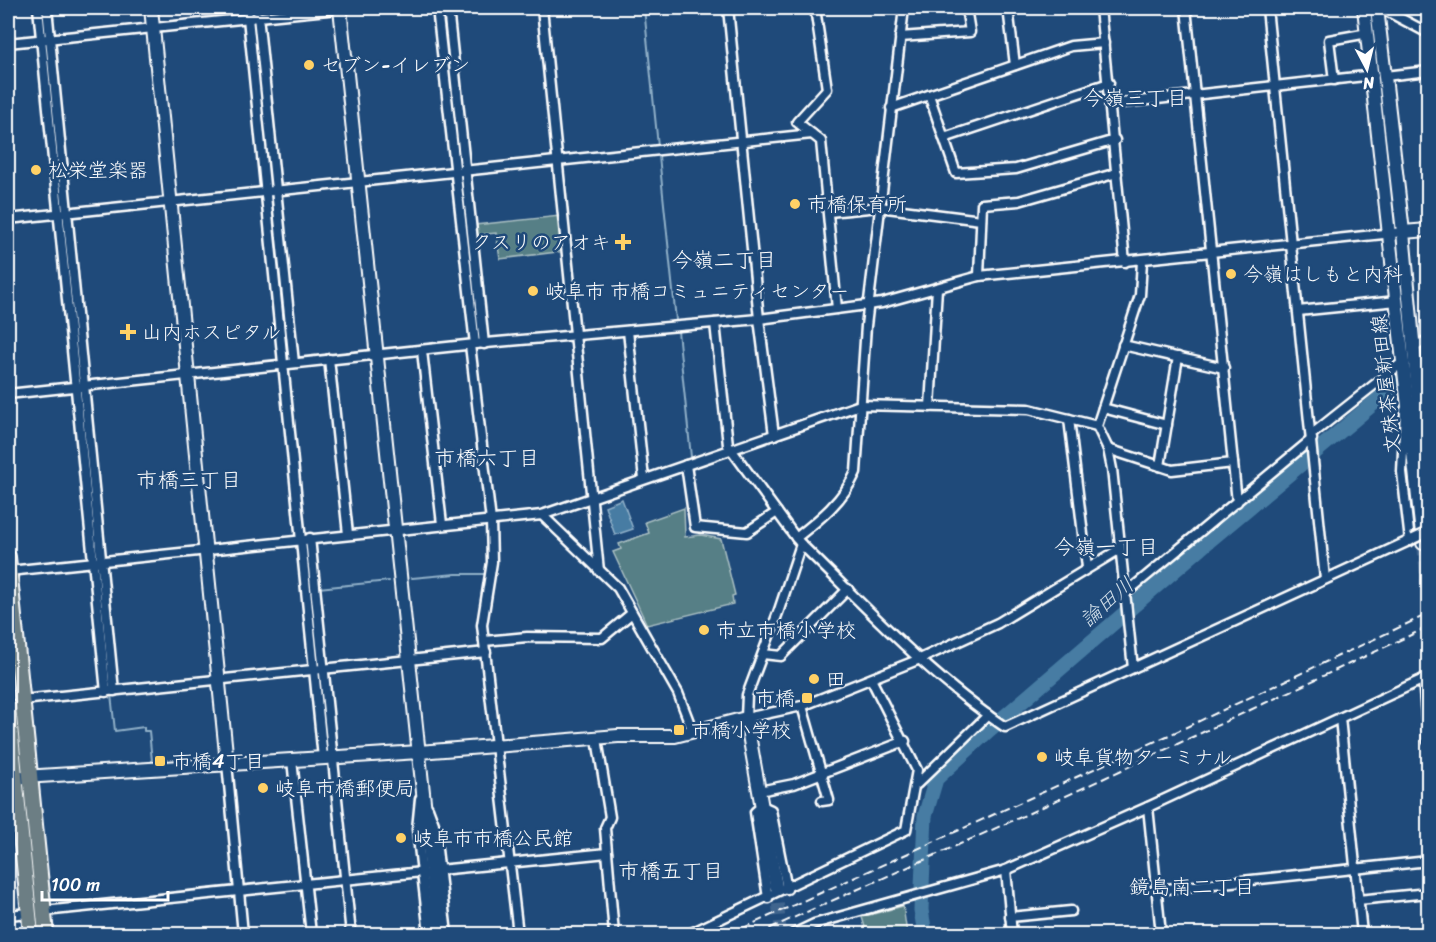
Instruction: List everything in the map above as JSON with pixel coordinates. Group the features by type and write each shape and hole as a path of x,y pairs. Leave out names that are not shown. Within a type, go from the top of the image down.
{"main road":[{"path":"8,564 46,934"},
{"path":"8,706 11,778 31,934"}],"street":[{"path":"38,8 46,39"},
{"path":"47,8 46,39 110,691"},
{"path":"151,8 243,934"},
{"path":"247,8 284,364 324,669 328,757"},
{"path":"340,8 438,934"},
{"path":"8,44 347,8"},
{"path":"437,8 460,171"},
{"path":"448,8 491,521 492,562 482,625 498,746 518,934"},
{"path":"542,8 599,571"},
{"path":"728,8 759,319 774,435"},
{"path":"815,8 827,89 797,122 821,141 837,309"},
{"path":"781,888 762,806 746,718 747,695 764,654 798,541 830,511 851,484 856,472 868,306 904,8"},
{"path":"900,37 970,32 966,8"},
{"path":"1008,8 1015,65"},
{"path":"1100,8 1112,104 1125,262"},
{"path":"1186,8 1237,502"},
{"path":"1268,8 1325,579"},
{"name":"文殊茶屋新田線","path":"1364,8 1379,75"},
{"path":"1379,8 1428,33"},
{"name":"文殊茶屋新田線","path":"1379,8 1379,75 1397,232 1414,351 1412,390 1419,539"},
{"path":"258,16 294,363"},
{"path":"1334,80 1329,40 1368,33"},
{"path":"891,108 1071,46 1104,43"},
{"path":"1112,104 1428,71"},
{"path":"944,138 1109,82"},
{"path":"929,94 956,173 1016,169 1114,140"},
{"path":"8,219 812,134"},
{"path":"979,276 982,204 1018,201 1117,173"},
{"path":"829,212 879,207 981,220"},
{"path":"8,394 476,344 759,319 868,306 979,276 1428,230"},
{"name":"文殊茶屋新田線","path":"1397,232 1397,301 1403,363 1412,390 1428,503"},
{"path":"1133,668 1108,449 1097,426 1140,295 1142,261"},
{"path":"930,407 937,288"},
{"path":"1298,311 1397,301"},
{"path":"715,323 728,445 798,541 920,659 972,705 1005,727 1325,579 1419,539"},
{"path":"628,331 644,479"},
{"path":"1414,351 1428,340"},
{"path":"1124,345 1224,368"},
{"path":"422,351 442,524"},
{"path":"1160,466 1178,357"},
{"path":"329,359 348,534"},
{"path":"1126,596 1312,437 1403,363"},
{"path":"1412,390 1428,422"},
{"path":"8,564 96,561 542,514 860,405 1029,409 1097,426"},
{"path":"1103,408 1167,424"},
{"path":"1069,419 1087,567"},
{"path":"1108,449 1172,470 1233,463"},
{"path":"686,465 695,527 747,532 777,512"},
{"path":"542,514 618,588 678,693 693,732"},
{"path":"306,538 314,671 328,757 351,934"},
{"path":"11,778 649,735 675,736 802,706 920,659 998,623 1120,549"},
{"path":"764,654 782,656 848,589"},
{"path":"484,641 527,637 602,638 632,613"},
{"path":"22,700 486,652"},
{"path":"793,934 814,924 932,893 1006,870 1426,678 1428,741"},
{"path":"689,934 906,830 917,784 917,770 905,741 871,679"},
{"path":"802,706 829,800 822,801"},
{"path":"917,784 988,715"},
{"path":"1340,718 1362,934"},
{"path":"597,739 610,817 604,828 614,934"},
{"path":"759,791 794,784 905,741"},
{"path":"292,760 311,934"},
{"path":"421,790 434,824 447,934"},
{"path":"421,790 417,829 429,934"},
{"path":"762,806 755,812 768,898"},
{"path":"1148,807 1161,934"},
{"path":"440,870 607,853"},
{"path":"1157,890 1428,861"},
{"path":"1006,870 1012,934"},
{"path":"44,911 422,872"},
{"path":"1358,900 1428,893"},
{"path":"1010,917 1071,911"},
{"path":"8,915 29,913"}],"green space":[{"path":"560,216 565,251 500,259 496,233 476,235 475,225"},
{"path":"684,508 685,537 701,535 721,539 735,595 732,596 733,604 647,625 613,552 621,549 619,544 649,533 645,522"},
{"path":"903,906 907,934 867,934 862,917"}],"water":[{"path":"622,499 633,529 615,535 605,506"}],"waterway":[{"path":"252,8 252,10 279,8"},
{"path":"644,8 658,146"},
{"path":"253,25 269,184"},
{"path":"449,53 460,164"},
{"path":"659,156 676,320"},
{"path":"462,179 479,334"},
{"path":"271,198 287,355"},
{"path":"678,331 691,457"},
{"name":"論田川","path":"925,934 921,910 925,816 936,779 989,730 1204,545 1428,358"},
{"path":"289,375 305,531"},
{"path":"306,545 318,661"},
{"path":"412,578 486,574"},
{"path":"318,588 389,581"},
{"path":"320,676 327,749"},
{"path":"111,694 115,731 144,727 144,731 149,731 152,761"},
{"path":"329,766 331,792"},
{"path":"332,802 339,872"},
{"path":"341,887 344,917"},
{"path":"345,924 346,934"}],"tunnel":[{"path":"1423,543 1428,599"},
{"path":"776,886 781,934"}],"railway":[{"path":"730,934 1178,731 1428,614"},
{"path":"757,934 1021,817 1428,627"}],"place":[{"name":"セブン-イレブン","path":"309,65"},
{"name":"松栄堂楽器","path":"36,170"},
{"name":"市橋保育所","path":"795,204"},
{"name":"クスリのアオキ","path":"623,242"},
{"name":"今嶺はしもと内科","path":"1231,274"},
{"name":"岐阜市 市橋コミュニティセンター","path":"533,291"},
{"name":"山内ホスピタル","path":"128,332"},
{"name":"市立市橋小学校","path":"704,630"},
{"name":"田","path":"814,679"},
{"name":"市橋","path":"807,698"},
{"name":"市橋小学校","path":"679,730"},
{"name":"岐阜貨物ターミナル","path":"1042,757"},
{"name":"市橋4丁目","path":"160,761"},
{"name":"岐阜市橋郵便局","path":"263,788"},
{"name":"岐阜市市橋公民館","path":"401,838"}],"district":[{"name":"今嶺三丁目","path":"1135,98"},
{"name":"今嶺二丁目","path":"724,260"},
{"name":"市橋六丁目","path":"487,458"},
{"name":"市橋三丁目","path":"189,480"},
{"name":"今嶺一丁目","path":"1106,547"},
{"name":"市橋五丁目","path":"671,871"},
{"name":"鏡島南二丁目","path":"1192,887"}]}
